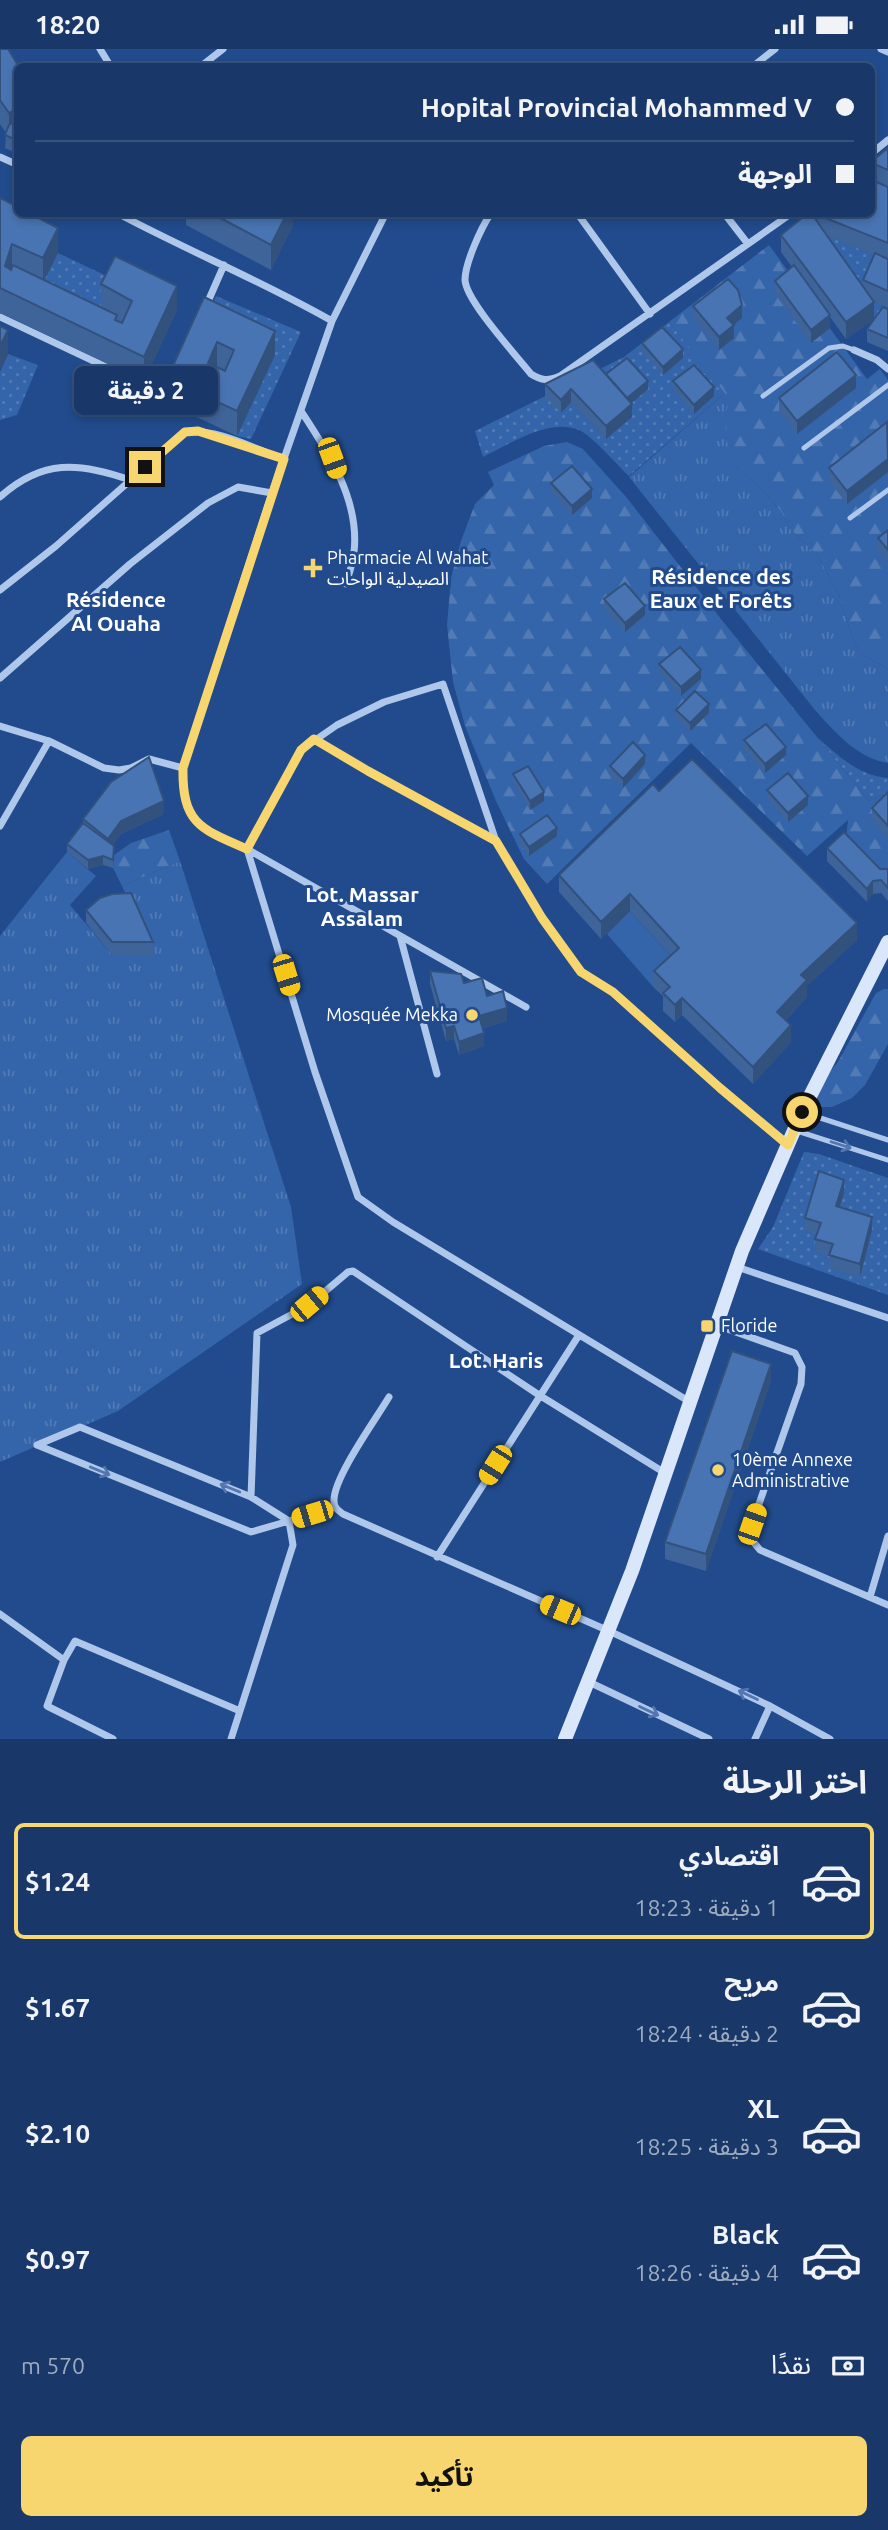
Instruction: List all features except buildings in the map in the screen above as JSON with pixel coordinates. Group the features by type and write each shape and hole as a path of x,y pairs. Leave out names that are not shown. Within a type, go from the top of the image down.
{"street":[{"path":"205,63 223,49"},
{"path":"757,63 775,49"},
{"path":"881,49 888,52"},
{"path":"124,217 175,244 287,295 332,321"},
{"path":"384,217 332,321 272,493 183,768 183,791 186,806 192,816 222,838 247,849 526,1007"},
{"path":"489,217 466,268 465,282 471,298 531,374 541,380 560,376 786,217"},
{"path":"580,217 650,314"},
{"path":"727,217 748,244"},
{"path":"202,313 224,265"},
{"path":"0,317 155,390 168,382 175,371"},
{"path":"854,350 877,360 888,369"},
{"path":"301,411 332,458 352,514 354,553 346,584"},
{"path":"0,590 57,546 185,432 198,431 214,435 284,459"},
{"path":"0,497 33,473 60,467 100,469 130,480"},
{"path":"0,678 130,564 208,503 238,487 272,493"},
{"path":"690,1402 393,1222 358,1197 315,1072 247,849 301,750 314,739 384,702 443,684 496,841 542,918 581,972 613,992 710,1080 788,1145"},
{"path":"0,726 49,741 104,768 131,768 149,759 183,768"},
{"path":"314,739 496,841"},
{"path":"0,826 49,741"},
{"path":"400,936 437,1073"},
{"path":"565,1739 609,1631 666,1474 736,1266 802,1112 888,941"},
{"path":"736,1266 888,1318"},
{"path":"251,1497 257,1333 309,1304 348,1272 357,1272 538,1395 666,1474"},
{"path":"716,1325 795,1353 802,1367 801,1384 752,1524 751,1539 760,1550 888,1605"},
{"path":"436,1557 579,1335"},
{"path":"389,1397 338,1482 335,1507 343,1514 609,1631 770,1706 830,1739"},
{"path":"231,1739 293,1545 289,1521 251,1497 80,1427 37,1445 251,1532 289,1521 335,1507"},
{"path":"870,1597 888,1536"},
{"path":"0,1614 64,1660"},
{"path":"113,1739 47,1706 64,1660 75,1641 240,1711"},
{"path":"589,1682 709,1739"},
{"path":"755,1739 770,1706"}],"lane":[{"path":"763,396 829,348 843,346 854,350"},
{"path":"804,448 888,385"},
{"path":"850,518 888,490"},
{"path":"802,1112 888,1140"},
{"path":"794,1130 888,1160"}],"green space":[{"path":"810,229 888,260 888,322 874,319"},
{"path":"769,245 867,379 880,369 888,380 888,669 860,653 839,595 818,556 791,530 781,511 758,486 736,467 728,447 724,415 730,401 669,322"},
{"path":"58,253 115,280 132,326 122,347 11,278"},
{"path":"216,296 301,332 251,439 237,436 275,355 204,321"},
{"path":"669,322 725,393 629,476 586,434 569,427 531,433 483,457 475,431 624,357"},
{"path":"8,354 38,365 17,415 0,420 0,372"},
{"path":"725,393 731,401 736,467 758,486 781,511 791,530 818,556 839,595 860,653 888,669 888,763 857,750 815,710 629,477"},
{"path":"567,442 583,449 627,498 869,801 888,793 888,882 846,839 848,820 807,856 691,743 547,884 524,859 465,726 453,682 447,625 451,578 475,504 494,485 488,472 544,446"},
{"path":"817,737 858,769 888,778 888,793 869,801"},
{"path":"169,830 180,861 122,886 113,868 114,855 131,843"},
{"path":"67,852 96,876 70,905 112,955 153,954 122,886 180,861 291,1207 302,1284 118,1411 0,1462 0,936"},
{"path":"630,911 679,965 654,988 607,934"},
{"path":"888,989 888,1044 865,1085 852,1098 832,1107 821,1107 816,1097 827,1075 838,1062 876,993"},
{"path":"804,1152 819,1154 888,1178 888,1295 758,1249 773,1227"}],"place":[{"name":"Pharmacie Al Wahat الصيدلية الواحات","path":"313,568"},
{"name":"Mosquée Mekka","path":"472,1015"},
{"name":"Floride","path":"707,1326"},
{"name":"10ème Annexe Administrative","path":"718,1470"}],"district":[{"name":"Résidence des Eaux et Forêts","path":"721,589"},
{"name":"Résidence Al Ouaha","path":"116,612"},
{"name":"Lot. Massar Assalam","path":"362,907"},
{"name":"Lot. Haris","path":"496,1361"}],"route":[{"path":"145,467 185,432 198,431 284,459 183,768 183,791 186,806 192,816 222,838 247,849 301,750 314,739 496,841 542,918 581,972 613,992 788,1145 802,1112"}]}
